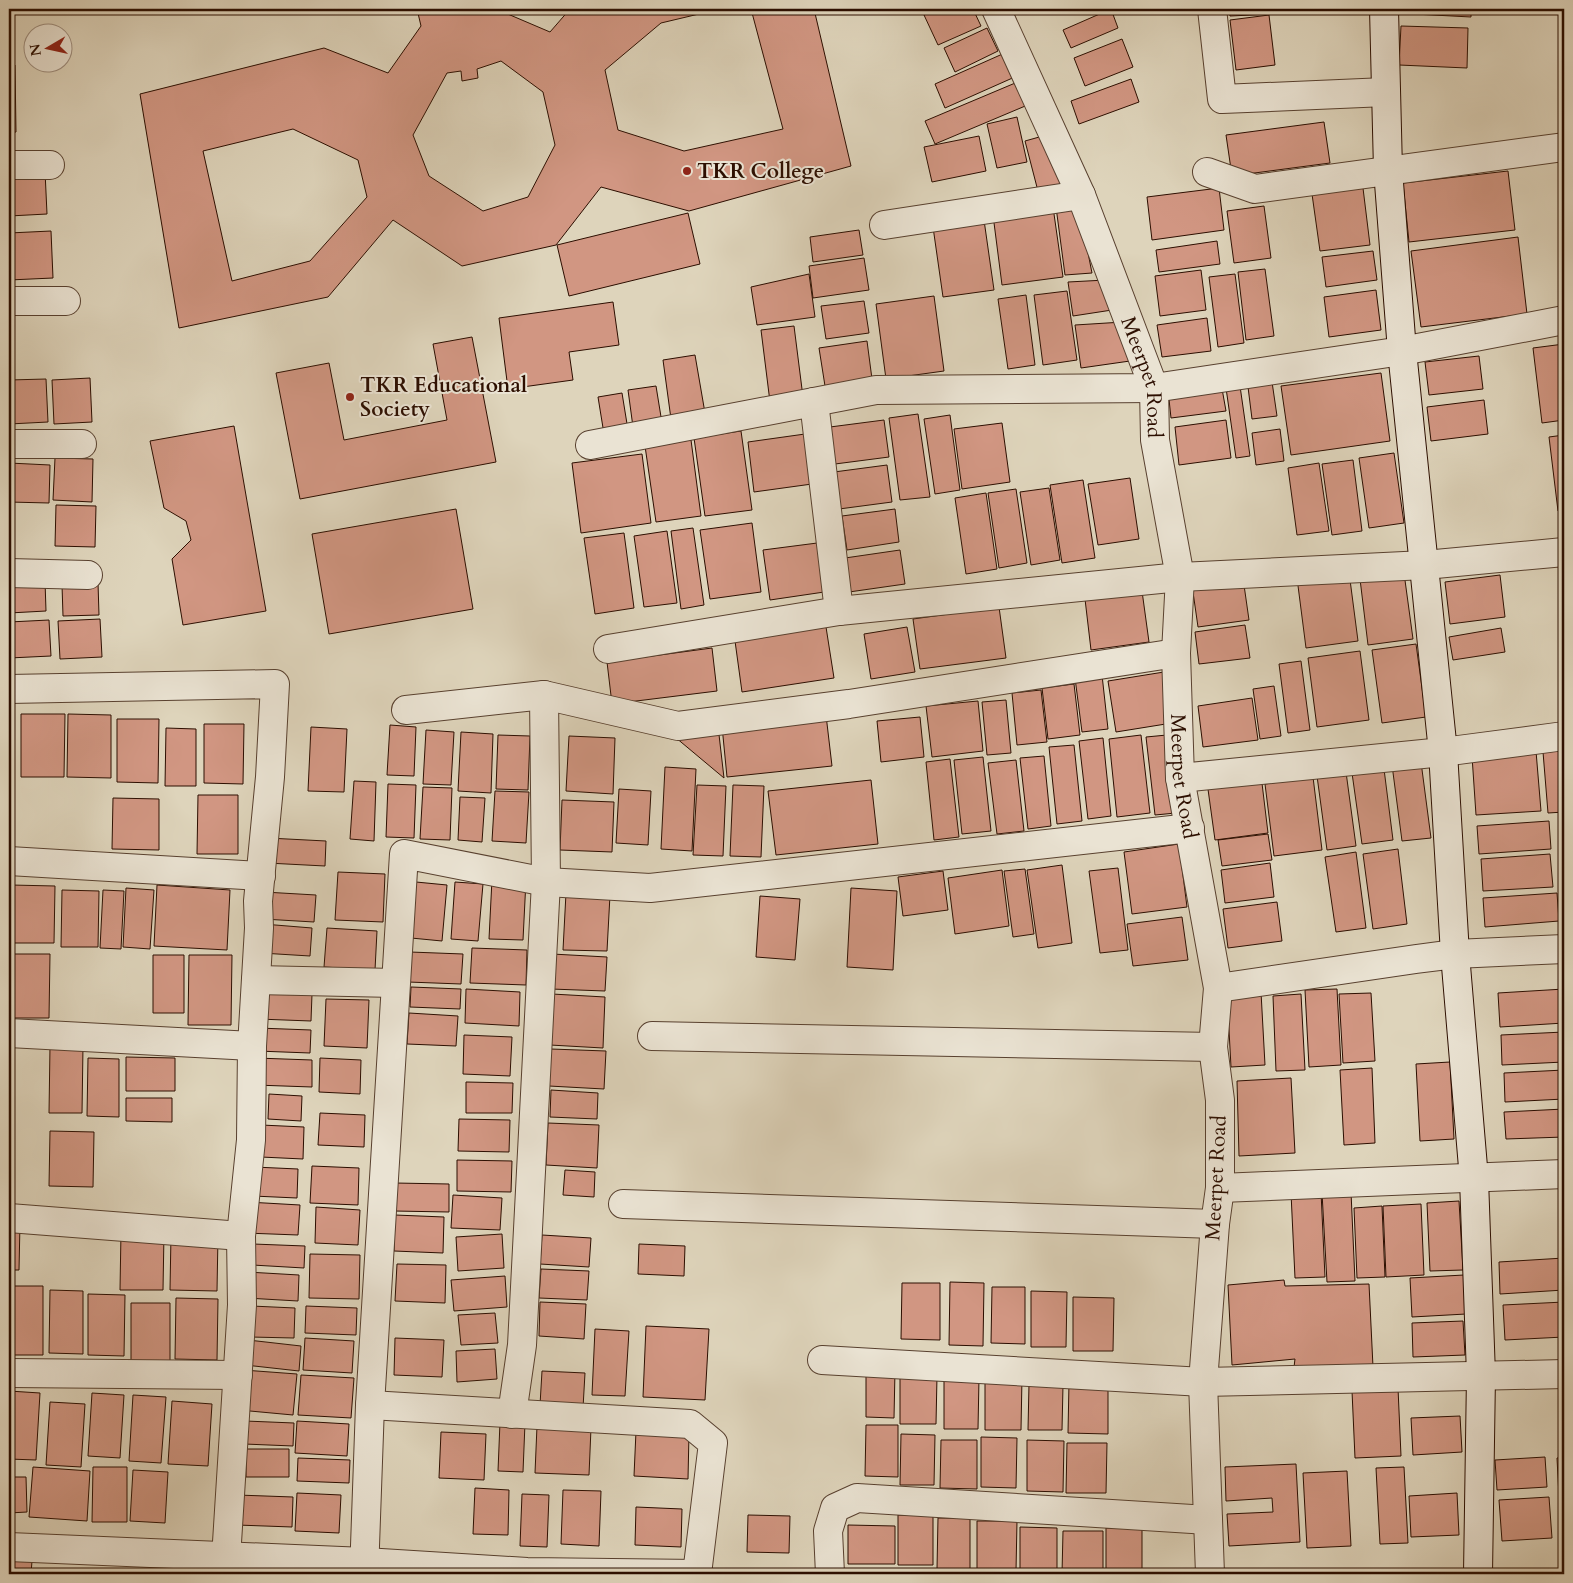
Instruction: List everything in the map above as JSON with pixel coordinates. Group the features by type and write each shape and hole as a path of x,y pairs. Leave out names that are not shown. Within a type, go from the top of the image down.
{"street":[{"name":"Meerpet Road","path":"996,9 1080,195 1154,388 1155,440 1180,577 1176,653 1180,778 1218,988 1214,1047 1220,1100 1220,1188 1215,1224 1203,1382 1210,1574"},
{"path":"1212,9 1222,99 1386,92"},
{"path":"1384,9 1385,121 1388,170 1402,350 1443,752 1455,954 1474,1178 1481,1374 1478,1574"},
{"path":"1207,172 1256,189 1564,147"},
{"path":"9,165 50,165"},
{"path":"884,225 1080,195"},
{"path":"9,301 66,301"},
{"path":"590,445 876,390 1154,388 1402,350 1564,320"},
{"path":"814,402 839,612"},
{"path":"9,444 82,444"},
{"path":"608,649 839,612 1180,577 1425,565 1564,552"},
{"path":"9,573 88,575"},
{"path":"406,710 544,695 678,726 849,704 1176,653"},
{"path":"9,689 275,684 270,777 262,876 258,901 259,928 252,1046 251,1140 241,1236 242,1305 225,1565"},
{"path":"512,1414 522,1345 546,882 544,695"},
{"path":"1180,778 1443,752 1564,736"},
{"path":"364,1568 370,1405 404,854 546,882 650,888 1190,828"},
{"path":"9,861 262,876"},
{"path":"1218,988 1455,954 1564,950"},
{"path":"256,980 395,983"},
{"path":"9,1033 252,1046"},
{"path":"652,1036 1214,1047"},
{"path":"1220,1188 1564,1174"},
{"path":"623,1204 1215,1224"},
{"path":"9,1218 241,1236"},
{"path":"822,1360 1203,1382 1481,1374 1564,1374"},
{"path":"9,1373 238,1375"},
{"path":"9,1547 225,1565 697,1574 714,1443 690,1424 370,1405"},
{"path":"830,1574 828,1531 835,1508 857,1498 1208,1520"}],"building":[{"name":"TKR College","path":"417,9 496,9 550,32 570,9 720,9 661,23 605,70 618,130 684,151 783,129 751,9 814,9 851,166 689,211 601,187 556,245 462,266 393,220 328,297 179,328 140,94 324,48 388,73 421,26","holes":["501,61 543,92 555,145 528,197 483,211 429,176 413,135 447,73 461,71 462,81 478,78 477,69","293,129 358,160 367,197 310,261 232,281 203,151"]},
{"path":"938,9 973,9 981,26 938,45 924,15"},
{"path":"1111,9 1118,28 1071,48 1063,30"},
{"path":"1229,9 1274,9 1274,14 1230,16"},
{"path":"1285,9 1357,9 1357,10"},
{"path":"1396,9 1471,9 1471,17 1395,13"},
{"path":"1269,15 1275,65 1236,70 1230,20"},
{"path":"1401,26 1468,28 1467,68 1399,65"},
{"path":"987,28 998,51 955,72 944,48"},
{"path":"1122,39 1133,67 1085,86 1074,58"},
{"path":"1007,52 1017,76 945,108 935,84"},
{"path":"9,65 15,65 16,132 9,133"},
{"path":"1131,79 1139,102 1079,124 1071,101"},
{"path":"1020,81 1030,104 935,144 925,121"},
{"path":"1017,117 1027,162 997,168 987,124"},
{"path":"1324,122 1330,163 1232,176 1226,135"},
{"path":"1050,134 1064,189 1039,195 1025,141"},
{"path":"979,136 986,171 932,182 924,147"},
{"path":"45,171 47,214 9,216 9,173"},
{"path":"1508,171 1515,230 1409,242 1403,183"},
{"path":"1362,180 1370,245 1320,251 1311,187"},
{"path":"1219,188 1224,230 1152,240 1147,197"},
{"path":"1264,206 1271,258 1234,263 1227,211"},
{"path":"1053,207 1063,277 1002,285 993,215"},
{"path":"1056,207 1079,207 1092,273 1065,275"},
{"path":"688,213 700,264 569,296 557,245"},
{"path":"984,220 994,290 943,297 933,227"},
{"path":"859,230 863,255 813,262 810,237"},
{"path":"51,231 53,278 9,280 9,233"},
{"path":"1518,237 1527,314 1421,327 1411,251"},
{"path":"1217,241 1220,264 1159,272 1156,250"},
{"path":"1373,251 1377,280 1326,287 1322,257"},
{"path":"864,258 869,290 813,298 809,266"},
{"path":"1265,269 1274,336 1246,340 1238,272"},
{"path":"1201,270 1206,310 1160,316 1155,276"},
{"path":"809,274 815,317 757,325 751,287"},
{"path":"1235,274 1244,343 1218,347 1209,277"},
{"path":"1106,280 1112,310 1073,316 1068,282"},
{"path":"1376,290 1381,330 1329,337 1324,297"},
{"path":"1067,291 1077,360 1043,365 1034,295"},
{"path":"1026,295 1035,365 1008,369 998,299"},
{"path":"934,296 944,371 886,379 876,304"},
{"path":"864,301 869,333 826,339 821,306"},
{"path":"613,302 619,345 569,352 573,380 508,389 499,318"},
{"path":"1207,318 1211,351 1162,357 1157,325"},
{"path":"1123,322 1130,361 1081,368 1075,325"},
{"path":"794,326 803,397 770,402 761,330"},
{"path":"472,337 496,462 300,499 276,373 329,363 344,440 447,420 433,344"},
{"path":"867,341 872,379 825,386 819,348"},
{"path":"1564,344 1564,420 1542,423 1533,348"},
{"path":"695,355 705,413 671,419 663,360"},
{"path":"1479,356 1483,389 1429,395 1425,362"},
{"path":"1381,373 1390,441 1291,455 1281,386"},
{"path":"1271,375 1277,416 1252,419 1247,379"},
{"path":"90,378 92,422 54,424 52,380"},
{"path":"46,379 48,422 9,424 9,380"},
{"path":"1239,379 1250,456 1236,458 1225,381"},
{"path":"1221,383 1226,411 1171,418 1168,390"},
{"path":"656,386 662,423 633,427 628,390"},
{"path":"622,393 628,430 604,434 598,397"},
{"path":"1484,400 1488,434 1431,441 1427,407"},
{"path":"918,414 930,497 900,500 889,418"},
{"path":"950,415 960,490 935,494 924,419"},
{"path":"884,420 889,457 835,464 830,427"},
{"path":"1226,420 1231,458 1179,465 1175,427"},
{"path":"1002,423 1010,482 962,489 954,429"},
{"path":"234,426 266,611 183,625 172,559 191,540 186,521 164,508 150,441"},
{"path":"1280,429 1284,461 1256,465 1252,433"},
{"path":"741,431 752,510 705,516 694,438"},
{"path":"805,434 812,484 754,492 748,442"},
{"path":"1564,435 1564,510 1558,511 1549,437"},
{"path":"691,440 701,516 656,522 645,446"},
{"path":"1394,453 1404,523 1369,528 1359,458"},
{"path":"642,454 651,523 581,533 572,463"},
{"path":"55,458 93,459 92,502 53,500"},
{"path":"1353,460 1362,531 1332,535 1322,464"},
{"path":"9,463 50,465 49,503 9,502"},
{"path":"1319,463 1329,531 1297,535 1288,468"},
{"path":"887,465 892,502 839,509 834,472"},
{"path":"1130,478 1139,539 1098,545 1088,484"},
{"path":"1083,480 1095,558 1062,563 1050,485"},
{"path":"1049,488 1060,560 1031,565 1020,492"},
{"path":"1016,489 1027,563 999,568 988,493"},
{"path":"986,493 997,569 966,574 955,498"},
{"path":"56,505 96,506 95,547 55,546"},
{"path":"456,509 473,609 329,634 312,534"},
{"path":"895,509 899,542 847,550 842,516"},
{"path":"752,523 761,592 710,599 700,530"},
{"path":"693,528 704,605 681,609 671,531"},
{"path":"667,531 677,603 644,607 634,536"},
{"path":"624,533 634,608 595,614 584,538"},
{"path":"825,542 831,591 770,600 763,550"},
{"path":"900,550 905,584 849,592 845,558"},
{"path":"1349,572 1358,641 1306,648 1297,578"},
{"path":"1404,573 1413,639 1368,645 1360,579"},
{"path":"1500,575 1505,617 1450,624 1445,582"},
{"path":"1243,578 1249,620 1198,627 1192,585"},
{"path":"45,581 46,611 9,613 9,584"},
{"path":"98,583 99,615 63,616 62,585"},
{"path":"1142,591 1149,642 1091,650 1085,599"},
{"path":"999,607 1006,658 920,669 913,619"},
{"path":"100,619 102,657 60,659 58,621"},
{"path":"49,620 51,656 9,658 9,622"},
{"path":"1245,625 1250,658 1199,664 1195,632"},
{"path":"826,627 834,678 742,692 735,641"},
{"path":"907,627 915,672 871,679 864,634"},
{"path":"1501,628 1505,652 1453,660 1449,637"},
{"path":"1416,644 1426,717 1382,723 1372,650"},
{"path":"712,648 717,691 612,704 607,662"},
{"path":"1360,651 1369,720 1317,727 1308,658"},
{"path":"1301,661 1310,730 1288,733 1279,664"},
{"path":"1164,672 1172,723 1116,732 1108,681"},
{"path":"1102,675 1108,729 1082,732 1075,678"},
{"path":"1074,684 1080,735 1048,739 1042,688"},
{"path":"1274,686 1281,736 1260,739 1253,689"},
{"path":"1041,690 1047,742 1017,745 1012,693"},
{"path":"1252,698 1258,740 1203,747 1198,706"},
{"path":"1006,700 1011,753 987,755 982,702"},
{"path":"978,701 983,751 932,757 926,706"},
{"path":"21,714 65,714 64,777 21,777"},
{"path":"68,714 111,715 111,778 67,777"},
{"path":"9,715 13,715 13,772 9,772"},
{"path":"826,715 832,766 727,777 722,726"},
{"path":"920,717 924,757 881,762 877,721"},
{"path":"117,719 159,719 158,783 117,782"},
{"path":"204,724 244,724 243,784 204,783"},
{"path":"390,725 416,727 414,776 387,775"},
{"path":"718,726 724,778 669,732"},
{"path":"311,727 347,729 344,792 308,791"},
{"path":"166,728 196,729 196,786 165,786"},
{"path":"426,730 454,732 451,785 423,784"},
{"path":"461,732 493,734 491,793 458,791"},
{"path":"498,735 530,736 528,790 496,789"},
{"path":"1141,735 1150,813 1117,817 1109,739"},
{"path":"1167,735 1176,813 1155,815 1146,737"},
{"path":"569,736 615,738 613,794 566,791"},
{"path":"1103,738 1111,816 1088,819 1079,741"},
{"path":"1074,745 1082,821 1057,824 1049,747"},
{"path":"1536,751 1541,811 1476,815 1472,756"},
{"path":"1564,751 1564,812 1548,813 1543,752"},
{"path":"1044,756 1051,826 1028,829 1020,758"},
{"path":"983,757 991,831 962,834 954,760"},
{"path":"950,759 959,837 934,840 926,762"},
{"path":"1016,760 1024,831 997,834 988,763"},
{"path":"1421,762 1431,838 1402,841 1392,765"},
{"path":"665,767 696,769 692,851 661,849"},
{"path":"1384,769 1393,840 1362,844 1352,773"},
{"path":"1346,772 1356,846 1327,850 1317,776"},
{"path":"1261,775 1268,833 1215,840 1207,782"},
{"path":"1313,777 1322,850 1274,856 1265,784"},
{"path":"871,780 878,844 776,855 768,791"},
{"path":"354,781 376,782 374,841 350,839"},
{"path":"388,784 416,785 414,838 386,837"},
{"path":"697,785 726,786 723,856 693,855"},
{"path":"733,785 764,786 761,857 730,856"},
{"path":"423,787 452,788 450,840 420,839"},
{"path":"619,789 651,791 648,845 616,843"},
{"path":"495,791 529,792 526,843 492,841"},
{"path":"198,795 238,795 238,854 197,854"},
{"path":"460,797 485,798 482,842 458,840"},
{"path":"113,798 159,799 159,850 112,849"},
{"path":"562,800 614,802 612,852 560,850"},
{"path":"1549,821 1551,849 1479,854 1477,826"},
{"path":"1268,834 1272,860 1222,866 1218,840"},
{"path":"268,838 326,841 325,866 267,863"},
{"path":"1179,844 1187,907 1132,914 1124,852"},
{"path":"1398,849 1407,924 1373,929 1363,854"},
{"path":"1356,852 1366,928 1336,932 1325,857"},
{"path":"1550,854 1553,887 1483,891 1481,859"},
{"path":"1270,863 1274,897 1225,903 1221,870"},
{"path":"1062,865 1072,943 1038,948 1027,870"},
{"path":"1118,868 1128,950 1100,953 1089,871"},
{"path":"1025,869 1034,934 1013,937 1004,871"},
{"path":"1002,870 1009,926 955,934 948,878"},
{"path":"943,871 948,910 903,916 898,877"},
{"path":"338,872 385,874 383,922 335,920"},
{"path":"492,879 526,880 523,940 489,939"},
{"path":"416,882 447,885 442,941 411,938"},
{"path":"455,882 483,884 478,941 451,939"},
{"path":"11,885 55,886 54,943 11,943"},
{"path":"157,885 230,890 227,950 154,946"},
{"path":"126,888 154,890 150,949 123,947"},
{"path":"851,888 897,891 893,970 847,967"},
{"path":"62,890 99,891 98,947 61,947"},
{"path":"103,890 124,891 121,949 100,948"},
{"path":"264,892 316,895 314,922 263,919"},
{"path":"566,893 610,895 607,951 563,950"},
{"path":"1557,893 1559,921 1485,927 1483,898"},
{"path":"760,896 800,899 795,960 756,957"},
{"path":"1277,902 1282,941 1228,948 1223,909"},
{"path":"1182,917 1188,960 1133,966 1127,924"},
{"path":"263,924 312,928 310,956 261,953"},
{"path":"327,928 377,931 375,970 324,967"},
{"path":"472,948 527,950 526,985 470,983"},
{"path":"410,952 463,954 461,984 408,982"},
{"path":"9,954 50,954 49,1018 9,1018"},
{"path":"552,954 607,957 605,991 551,989"},
{"path":"153,955 184,955 184,1013 153,1013"},
{"path":"189,955 232,955 231,1025 188,1025"},
{"path":"411,987 461,989 460,1009 410,1007"},
{"path":"466,989 520,992 519,1026 465,1023"},
{"path":"1337,989 1341,1065 1309,1067 1305,990"},
{"path":"1564,989 1564,1023 1500,1027 1498,993"},
{"path":"259,991 312,994 311,1021 258,1019"},
{"path":"1261,992 1265,1065 1231,1067 1227,993"},
{"path":"1371,993 1375,1061 1343,1063 1339,994"},
{"path":"552,994 605,997 603,1048 550,1045"},
{"path":"1301,994 1305,1070 1276,1071 1273,996"},
{"path":"326,999 369,1000 367,1048 324,1046"},
{"path":"409,1013 458,1016 456,1046 407,1044"},
{"path":"258,1028 311,1030 310,1053 257,1051"},
{"path":"1564,1032 1564,1062 1502,1065 1501,1035"},
{"path":"464,1035 512,1037 510,1076 463,1074"},
{"path":"50,1046 83,1046 82,1113 49,1113"},
{"path":"551,1049 606,1051 604,1089 549,1086"},
{"path":"126,1057 175,1058 175,1091 126,1091"},
{"path":"88,1058 119,1059 119,1117 87,1116"},
{"path":"256,1058 312,1060 312,1087 255,1085"},
{"path":"320,1058 361,1060 360,1094 319,1092"},
{"path":"1450,1062 1454,1139 1420,1141 1416,1064"},
{"path":"1372,1068 1375,1143 1344,1145 1340,1070"},
{"path":"1564,1070 1564,1099 1505,1102 1504,1073"},
{"path":"1291,1078 1295,1153 1239,1156 1237,1081"},
{"path":"466,1082 513,1083 512,1113 466,1113"},
{"path":"551,1090 598,1093 597,1119 550,1117"},
{"path":"269,1094 302,1096 301,1121 268,1119"},
{"path":"126,1098 172,1098 172,1122 126,1121"},
{"path":"1564,1109 1564,1137 1506,1139 1504,1112"},
{"path":"320,1113 365,1115 364,1147 318,1145"},
{"path":"459,1119 510,1120 509,1152 458,1151"},
{"path":"548,1123 599,1125 597,1168 546,1165"},
{"path":"261,1125 304,1127 303,1159 261,1157"},
{"path":"50,1131 94,1132 93,1187 49,1186"},
{"path":"457,1160 512,1161 511,1192 457,1191"},
{"path":"312,1166 359,1168 358,1205 310,1203"},
{"path":"254,1167 298,1169 297,1198 253,1196"},
{"path":"565,1170 595,1172 594,1197 563,1195"},
{"path":"395,1183 449,1184 449,1212 394,1211"},
{"path":"1321,1192 1325,1277 1295,1278 1291,1193"},
{"path":"1351,1192 1355,1281 1327,1282 1322,1193"},
{"path":"453,1195 502,1198 500,1230 451,1228"},
{"path":"1459,1201 1463,1270 1430,1271 1427,1203"},
{"path":"247,1202 300,1205 298,1235 245,1233"},
{"path":"1421,1204 1424,1275 1386,1277 1383,1206"},
{"path":"1382,1206 1385,1277 1357,1278 1354,1208"},
{"path":"316,1207 360,1210 358,1245 315,1243"},
{"path":"395,1215 444,1217 443,1253 394,1251"},
{"path":"9,1223 20,1223 19,1270 9,1270"},
{"path":"121,1232 164,1233 163,1290 120,1290"},
{"path":"502,1234 504,1268 458,1271 456,1237"},
{"path":"171,1235 218,1236 217,1291 170,1290"},
{"path":"542,1235 591,1238 589,1267 540,1264"},
{"path":"253,1244 305,1246 304,1268 252,1265"},
{"path":"639,1244 685,1246 684,1276 638,1274"},
{"path":"310,1254 360,1255 359,1299 309,1298"},
{"path":"1564,1258 1564,1290 1500,1294 1499,1262"},
{"path":"397,1264 446,1265 445,1303 395,1301"},
{"path":"541,1269 589,1271 587,1300 539,1298"},
{"path":"247,1272 299,1275 298,1301 246,1298"},
{"path":"1464,1275 1466,1314 1412,1317 1410,1278"},
{"path":"505,1276 507,1307 454,1311 451,1280"},
{"path":"1284,1280 1285,1286 1369,1284 1373,1367 1294,1367 1295,1359 1232,1365 1228,1285"},
{"path":"950,1282 984,1283 983,1346 949,1345"},
{"path":"902,1283 940,1283 940,1340 901,1339"},
{"path":"11,1286 43,1286 43,1355 10,1355"},
{"path":"992,1287 1025,1287 1025,1344 991,1343"},
{"path":"50,1290 83,1291 83,1354 49,1353"},
{"path":"1031,1291 1067,1292 1066,1347 1031,1347"},
{"path":"88,1294 125,1295 124,1356 88,1355"},
{"path":"1073,1297 1114,1298 1113,1351 1073,1351"},
{"path":"176,1298 218,1299 217,1360 175,1359"},
{"path":"540,1302 586,1304 584,1339 539,1336"},
{"path":"1564,1302 1564,1337 1505,1340 1503,1305"},
{"path":"131,1303 170,1303 170,1364 131,1364"},
{"path":"251,1306 295,1308 294,1338 250,1337"},
{"path":"306,1306 357,1308 356,1335 305,1333"},
{"path":"495,1313 498,1343 461,1345 458,1315"},
{"path":"1463,1321 1465,1355 1413,1357 1412,1323"},
{"path":"646,1326 709,1329 705,1400 643,1397"},
{"path":"595,1329 629,1331 625,1396 592,1395"},
{"path":"305,1338 354,1341 352,1373 303,1370"},
{"path":"395,1338 444,1340 442,1377 394,1375"},
{"path":"248,1340 301,1346 299,1371 245,1365"},
{"path":"495,1349 497,1379 457,1382 456,1351"},
{"path":"866,1369 895,1370 894,1418 866,1417"},
{"path":"243,1370 297,1374 293,1415 239,1410"},
{"path":"542,1371 585,1373 583,1408 540,1405"},
{"path":"301,1375 354,1378 351,1418 298,1415"},
{"path":"900,1376 937,1376 936,1424 900,1424"},
{"path":"985,1377 1022,1377 1021,1430 985,1430"},
{"path":"944,1378 979,1378 978,1429 944,1429"},
{"path":"1069,1382 1108,1382 1108,1434 1068,1433"},
{"path":"1029,1384 1063,1385 1062,1430 1028,1430"},
{"path":"1398,1388 1401,1456 1355,1458 1352,1391"},
{"path":"9,1391 40,1393 36,1460 9,1459"},
{"path":"92,1393 124,1395 120,1458 88,1456"},
{"path":"133,1395 166,1397 161,1463 129,1461"},
{"path":"172,1401 212,1404 208,1466 168,1464"},
{"path":"50,1402 85,1404 81,1467 46,1465"},
{"path":"1460,1416 1462,1452 1413,1455 1411,1418"},
{"path":"245,1421 294,1423 293,1446 244,1444"},
{"path":"297,1421 349,1424 347,1456 295,1453"},
{"path":"500,1422 525,1423 523,1472 498,1471"},
{"path":"866,1425 898,1425 898,1477 865,1476"},
{"path":"537,1426 591,1428 589,1475 535,1473"},
{"path":"636,1431 689,1433 688,1479 634,1476"},
{"path":"441,1432 486,1434 484,1480 439,1478"},
{"path":"901,1434 935,1435 934,1485 900,1485"},
{"path":"981,1437 1017,1438 1016,1488 981,1487"},
{"path":"941,1440 977,1440 977,1489 940,1488"},
{"path":"1027,1440 1064,1441 1063,1492 1027,1491"},
{"path":"1067,1443 1107,1443 1106,1493 1066,1493"},
{"path":"246,1449 289,1449 289,1477 246,1477"},
{"path":"1545,1457 1547,1487 1497,1490 1495,1460"},
{"path":"1564,1457 1564,1535 1561,1535 1557,1458"},
{"path":"298,1458 350,1460 349,1483 297,1481"},
{"path":"1296,1464 1300,1542 1229,1546 1227,1514 1273,1512 1272,1498 1226,1501 1225,1467"},
{"path":"33,1467 90,1471 87,1521 29,1517"},
{"path":"93,1467 127,1467 127,1522 92,1522"},
{"path":"1404,1467 1408,1543 1380,1544 1376,1468"},
{"path":"133,1470 168,1472 165,1523 130,1521"},
{"path":"1347,1471 1351,1546 1307,1548 1303,1473"},
{"path":"9,1477 26,1477 27,1512 9,1513"},
{"path":"475,1488 509,1490 508,1535 473,1534"},
{"path":"563,1490 601,1491 599,1546 561,1544"},
{"path":"297,1493 341,1495 339,1533 295,1531"},
{"path":"1457,1493 1459,1535 1411,1537 1409,1496"},
{"path":"522,1494 549,1495 547,1547 520,1546"},
{"path":"237,1495 293,1497 292,1527 237,1525"},
{"path":"1549,1497 1552,1538 1502,1541 1499,1500"},
{"path":"636,1507 682,1509 681,1547 635,1545"},
{"path":"748,1515 790,1516 789,1553 747,1552"},
{"path":"898,1515 933,1515 933,1565 898,1565"},
{"path":"938,1518 970,1518 970,1570 937,1569"},
{"path":"977,1521 1017,1521 1016,1571 977,1571"},
{"path":"848,1525 895,1526 895,1564 848,1564"},
{"path":"1020,1527 1057,1528 1057,1572 1020,1571"},
{"path":"1106,1528 1142,1528 1142,1573 1106,1573"},
{"path":"1063,1531 1103,1531 1103,1574 1062,1574"},
{"path":"9,1561 32,1561 31,1574 9,1574"},
{"path":"238,1569 286,1572 285,1574 237,1574"},
{"path":"847,1572 889,1572 889,1574 847,1574"}],"place":[{"name":"TKR College","path":"687,171"},
{"name":"TKR Educational Society","path":"350,397"}]}
